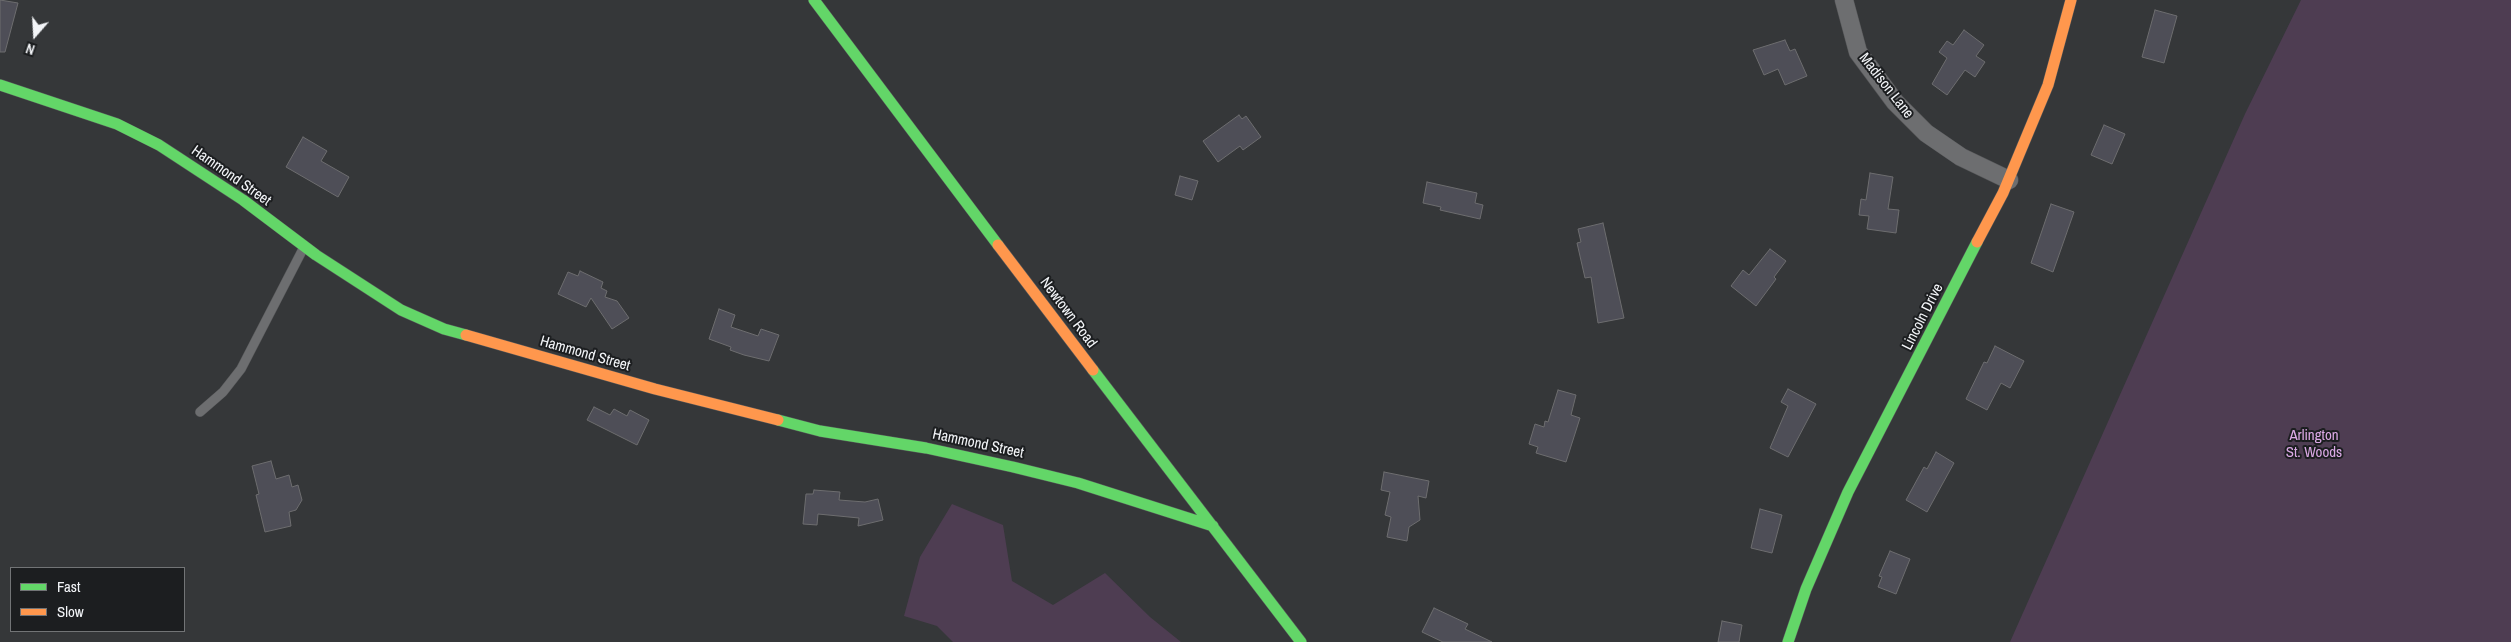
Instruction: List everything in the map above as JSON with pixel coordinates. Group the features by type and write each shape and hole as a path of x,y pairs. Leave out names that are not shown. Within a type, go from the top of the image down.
{"street":[{"name":"Newtown Road","path":"814,0 1052,317 1301,642"},
{"name":"Madison Lane","path":"1844,0 1858,52 1895,102 1926,133 1954,152 2009,180"},
{"name":"Lincoln Drive","path":"1788,642 1806,589 1848,492 1926,345 2009,180 2048,85 2072,0"},
{"name":"Hammond Street","path":"0,85 117,124 159,145 243,200 304,247 401,310 444,329 654,389 820,431 926,448 1013,466 1078,483 1213,526"}],"lane":[{"path":"200,412 223,392 241,370 304,247"}],"green space":[{"name":"Arlington St. Woods","path":"2301,0 2511,0 2511,642 2010,642 2245,114"},
{"path":"952,504 1003,525 1012,581 1053,605 1105,573 1150,617 1181,642 953,642 937,626 904,616 920,557"}],"building":[{"path":"0,0 18,3 5,52 0,52"},
{"path":"2155,10 2177,16 2164,63 2142,57"},
{"path":"1964,30 1984,45 1976,56 1985,62 1975,77 1965,70 1947,95 1932,84 1947,58 1939,52 1947,41 1953,45"},
{"path":"1785,40 1790,51 1795,49 1807,76 1785,85 1778,69 1764,75 1753,50"},
{"path":"1239,115 1242,119 1246,116 1261,137 1243,150 1240,146 1218,162 1203,141"},
{"path":"2104,125 2125,134 2112,164 2091,155"},
{"path":"303,137 327,151 321,161 349,177 338,197 286,167"},
{"path":"1870,173 1893,177 1888,209 1899,210 1896,233 1867,229 1869,216 1859,215 1861,199 1866,200"},
{"path":"1180,176 1198,181 1192,200 1175,195"},
{"path":"1427,182 1477,193 1475,203 1483,205 1480,219 1440,210 1441,207 1423,203"},
{"path":"2051,204 2074,212 2053,272 2031,263"},
{"path":"1603,223 1624,318 1598,323 1591,277 1585,278 1577,243 1581,242 1578,229"},
{"path":"1770,249 1786,261 1774,277 1776,279 1756,306 1731,286 1743,270 1749,275"},
{"path":"580,271 603,282 601,288 607,291 605,297 617,301 629,318 612,329 591,298 586,307 558,294 568,272 578,276"},
{"path":"719,309 735,315 731,327 758,336 761,329 779,335 769,361 730,350 731,347 709,339"},
{"path":"1995,346 2024,361 2010,388 2001,383 1987,410 1966,399 1984,362 1987,363"},
{"path":"1788,389 1816,404 1788,457 1770,448 1788,406 1781,402"},
{"path":"1558,390 1576,395 1571,415 1580,418 1566,462 1536,453 1538,447 1529,444 1535,424 1544,427 1545,421 1548,422"},
{"path":"594,407 610,415 614,409 627,416 630,410 649,420 637,445 587,420"},
{"path":"1936,452 1954,463 1927,512 1906,500 1924,467 1927,469"},
{"path":"271,461 276,479 289,475 292,487 298,485 302,500 296,510 289,512 291,526 265,532 256,495 259,494 252,466"},
{"path":"1384,472 1429,481 1426,498 1418,496 1420,520 1409,527 1407,541 1387,537 1391,517 1385,515 1390,492 1381,490"},
{"path":"814,490 840,492 839,500 865,502 878,499 883,520 858,526 859,518 818,514 817,525 803,524 806,494 813,494"},
{"path":"1760,509 1782,515 1772,553 1751,548"},
{"path":"1890,551 1910,559 1896,594 1878,587 1882,577 1879,576"},
{"path":"1434,608 1468,624 1465,629 1492,642 1443,642 1422,632"},
{"path":"1722,621 1742,625 1739,642 1718,642"}],"traffic: fast":[{"path":"814,0 998,245"},
{"path":"0,85 117,124 159,145 243,200 316,255 401,310 444,329 466,335"},
{"path":"1788,642 1806,589 1848,492 1977,242"},
{"path":"1093,370 1301,642"},
{"path":"778,420 820,431 926,448 1013,467 1078,483 1213,526"}],"traffic: slow":[{"path":"1977,242 2003,193 2048,85 2071,0"},
{"path":"998,245 1093,370"},
{"path":"466,335 655,389 778,420"}]}
